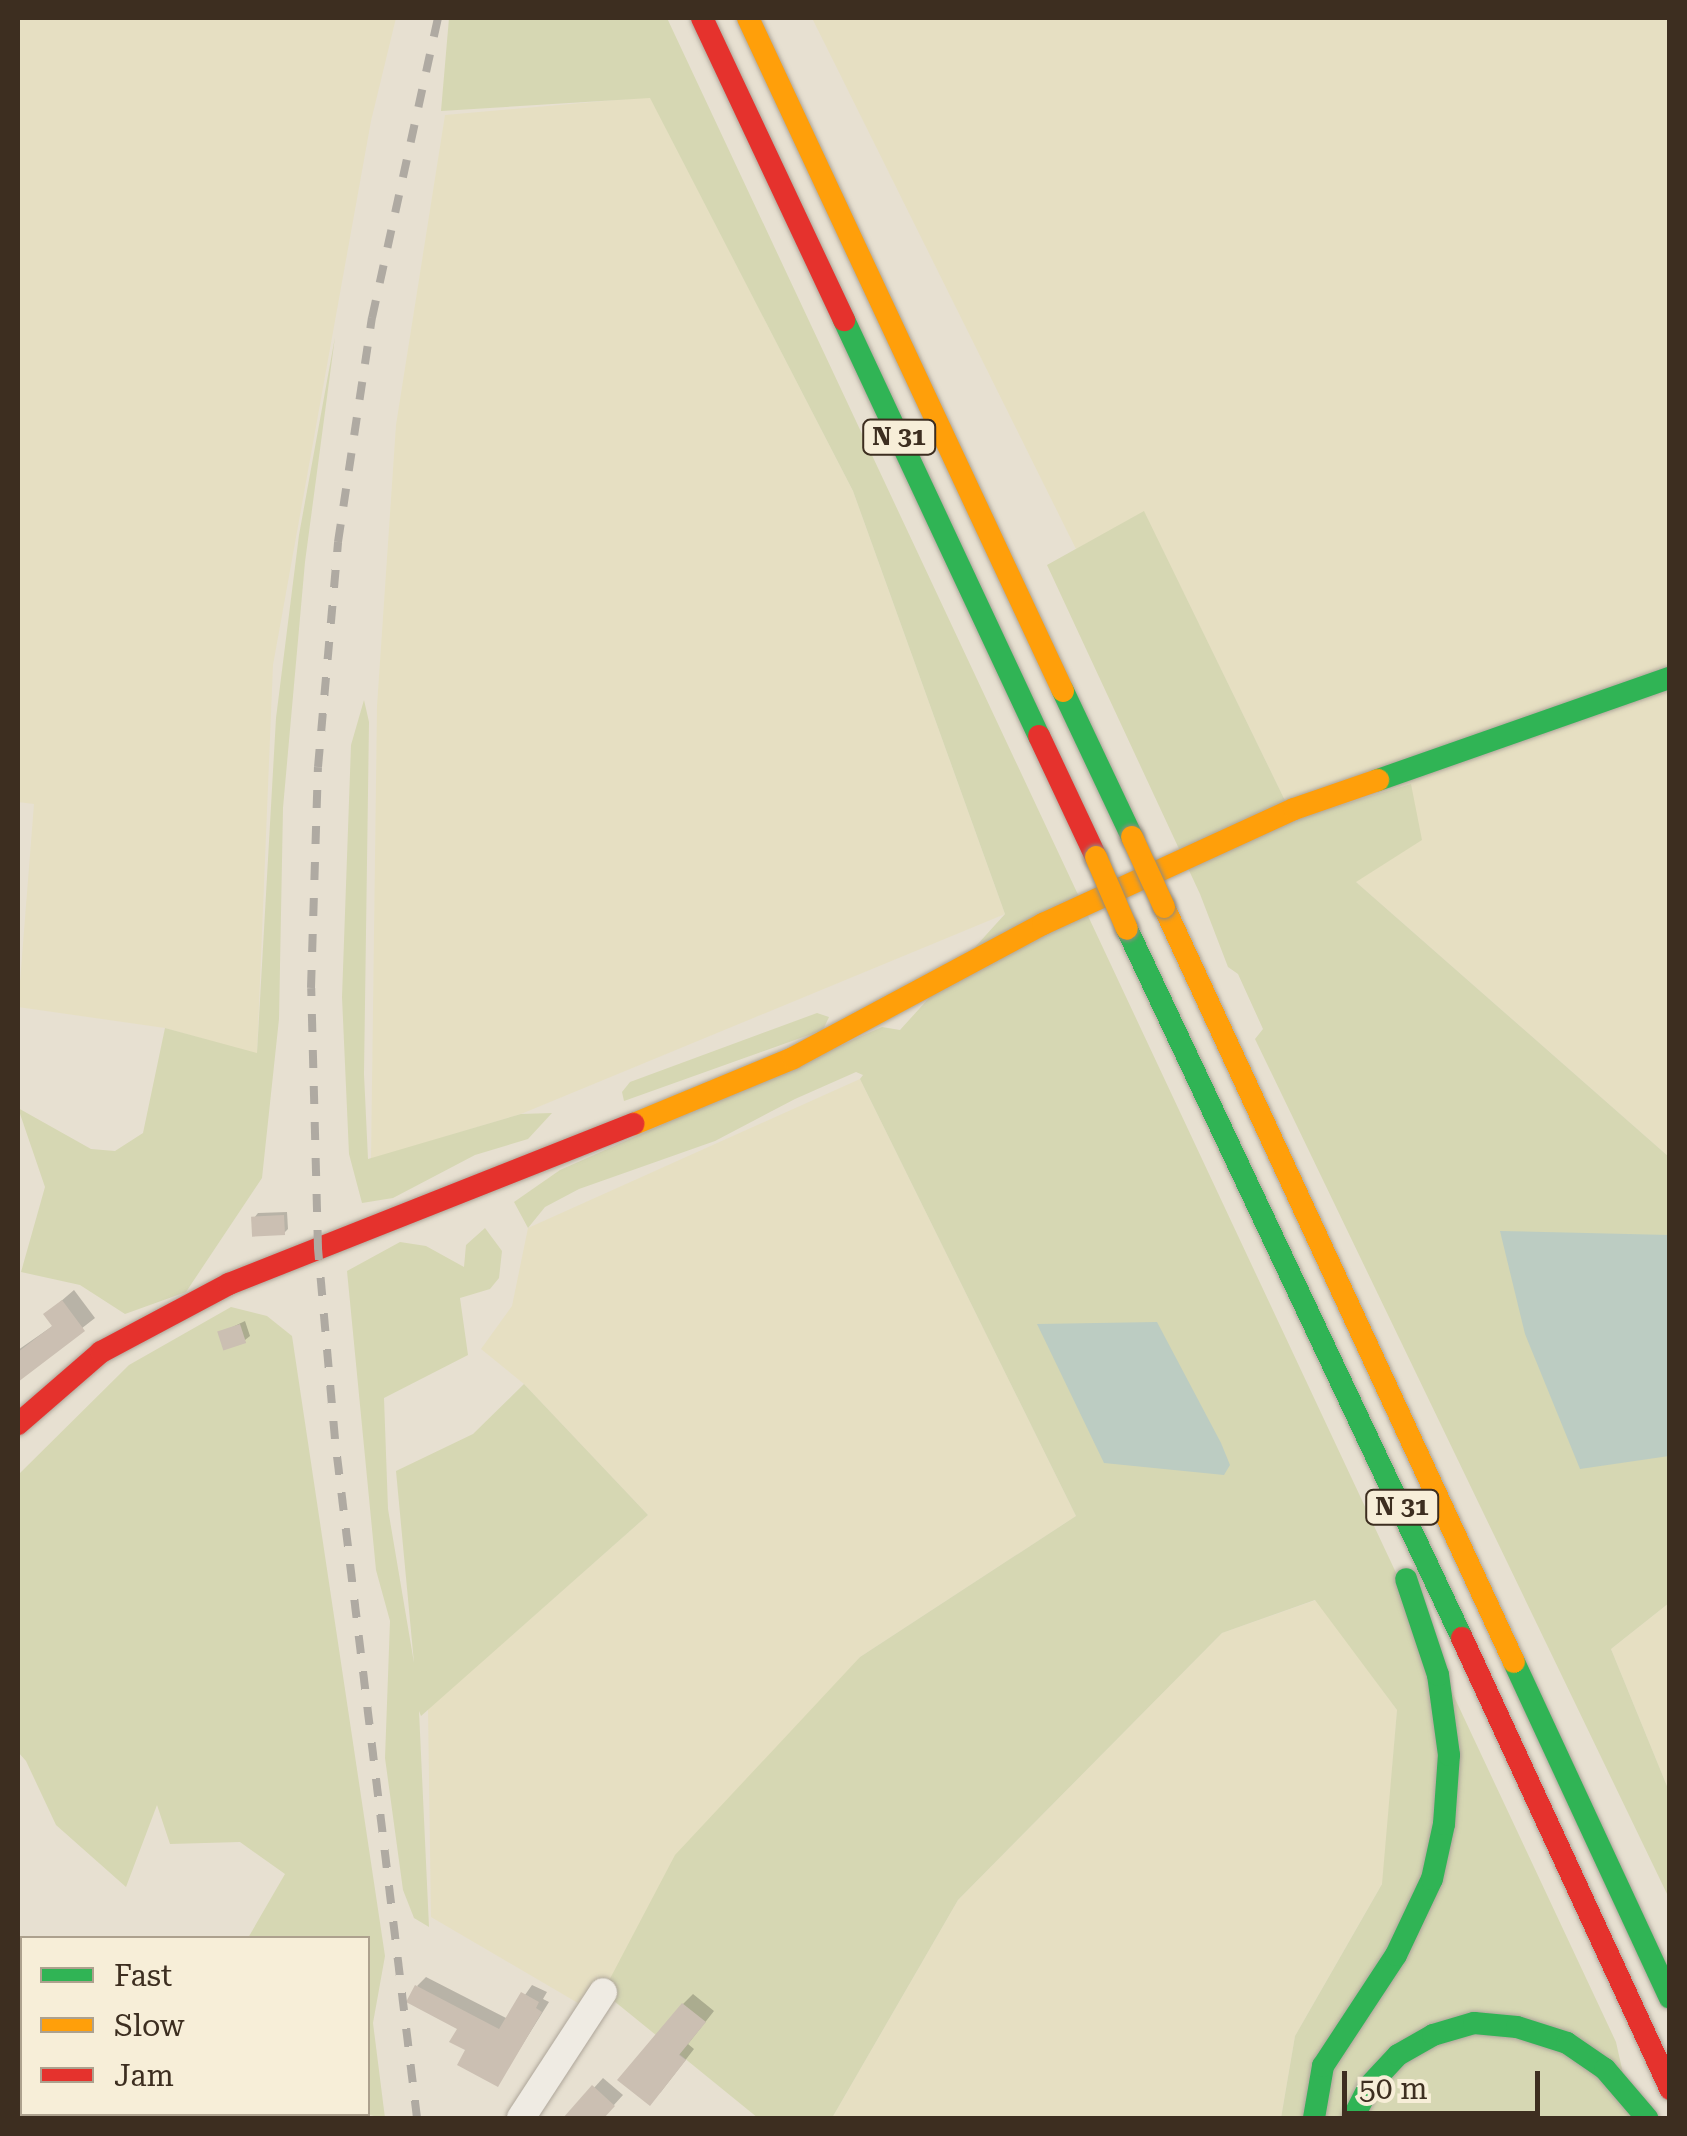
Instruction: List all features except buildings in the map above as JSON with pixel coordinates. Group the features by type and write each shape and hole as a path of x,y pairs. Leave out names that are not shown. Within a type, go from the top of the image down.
{"main road":[{"name":"N 31","path":"702,18 1096,856 1126,929 1326,1343 1670,2088"},
{"name":"N 31","path":"748,18 1670,1998"},
{"path":"18,1424 100,1352 229,1284 726,1088 1042,924 1294,809 1670,678"},
{"path":"1314,2118 1323,2066 1396,1955 1432,1879 1444,1824 1448,1755 1438,1675 1326,1343"},
{"path":"1353,2118 1369,2086 1398,2056 1433,2035 1474,2023 1517,2027 1568,2043 1605,2069 1647,2118"}],"street":[{"path":"521,2118 603,1992"}],"shaded area":[{"path":"18,18 396,18 371,121 273,665 257,1054 165,1028 18,1007 34,804 18,802"},
{"path":"812,18 1669,18 1669,1157 1356,882 1294,819 1144,512 1076,549"},
{"path":"650,97 853,491 1005,914 521,1114 371,1159 377,706 396,425 445,115"},
{"path":"860,1079 1076,1516 860,1657 603,1992 583,2006 431,1917 428,1709 648,1515 524,1384 481,1349 512,1306 528,1228"},
{"path":"1500,1231 1669,1235 1669,1456 1580,1469 1525,1334"},
{"path":"1157,1322 1221,1443 1230,1465 1224,1475 1104,1463 1037,1324"},
{"path":"1316,1600 1397,1710 1383,1882 1295,2036 1281,2118 832,2118 958,1900 1222,1633"},
{"path":"1669,1603 1669,1791 1611,1649"}],"green space":[{"path":"449,18 667,18 1616,2042 1633,2118 1281,2118 1295,2036 1382,1884 1397,1710 1315,1600 1222,1633 958,1900 832,2118 758,2118 603,1992 675,1855 860,1657 1076,1516 860,1079 863,1075 856,1072 795,1099 715,1141 579,1189 545,1207 528,1228 514,1202 560,1170 882,1027 900,1030 1005,914 853,491 650,98 441,111"},
{"path":"335,337 305,562 283,808 279,1019 262,1178 186,1292 125,1314 80,1285 21,1272 45,1187 18,1108 91,1149 115,1151 143,1133 165,1028 257,1053 276,718 299,535"},
{"path":"1144,511 1294,819 1411,784 1422,840 1356,882 1669,1157 1669,1603 1611,1649 1669,1791 1669,1898 1255,1039 1263,1029 1238,974 1228,967 1200,894 1047,565"},
{"path":"364,700 369,722 364,1074 368,1159 521,1114 552,1113 528,1139 475,1155 393,1198 362,1203 349,1154 342,997 351,745"},
{"path":"817,1013 829,1017 823,1030 624,1101 622,1092 630,1082"},
{"path":"485,1228 502,1251 499,1278 490,1289 460,1298 468,1355 384,1398 388,1509 414,1663 396,1471 473,1434 524,1384 648,1515 421,1716 419,1711 429,1927 414,1918 403,1890 385,1758 390,1621 376,1570 347,1271 400,1242 426,1246 464,1267 466,1245"},
{"path":"231,1307 267,1316 292,1336 385,1956 373,2023 385,2118 370,2115 370,1936 249,1936 285,1874 240,1842 170,1844 157,1805 126,1887 56,1825 18,1752 18,1475 129,1365"}],"railway":[{"path":"417,2118 335,1439 318,1248 311,988 318,767 338,542 372,318 438,18"}],"traffic: fast":[{"path":"844,320 1039,736"},
{"path":"1378,780 1670,678"},
{"path":"1063,691 1132,837"},
{"path":"1127,929 1462,1638"},
{"path":"1314,2118 1323,2066 1396,1955 1432,1879 1444,1824 1449,1755 1438,1675 1406,1579"},
{"path":"1514,1662 1670,1998"},
{"path":"1353,2118 1369,2086 1398,2055 1433,2035 1474,2023 1517,2027 1567,2043 1605,2069 1647,2118"}],"traffic: slow":[{"path":"748,18 1063,691"},
{"path":"634,1124 793,1058 1043,924 1294,809 1378,780"},
{"path":"1132,837 1164,907"},
{"path":"1096,857 1127,929"},
{"path":"1164,907 1514,1662"}],"traffic: jam":[{"path":"702,18 844,320"},
{"path":"1039,736 1096,857"},
{"path":"18,1424 101,1352 229,1284 634,1124"},
{"path":"1462,1638 1670,2089"}]}
